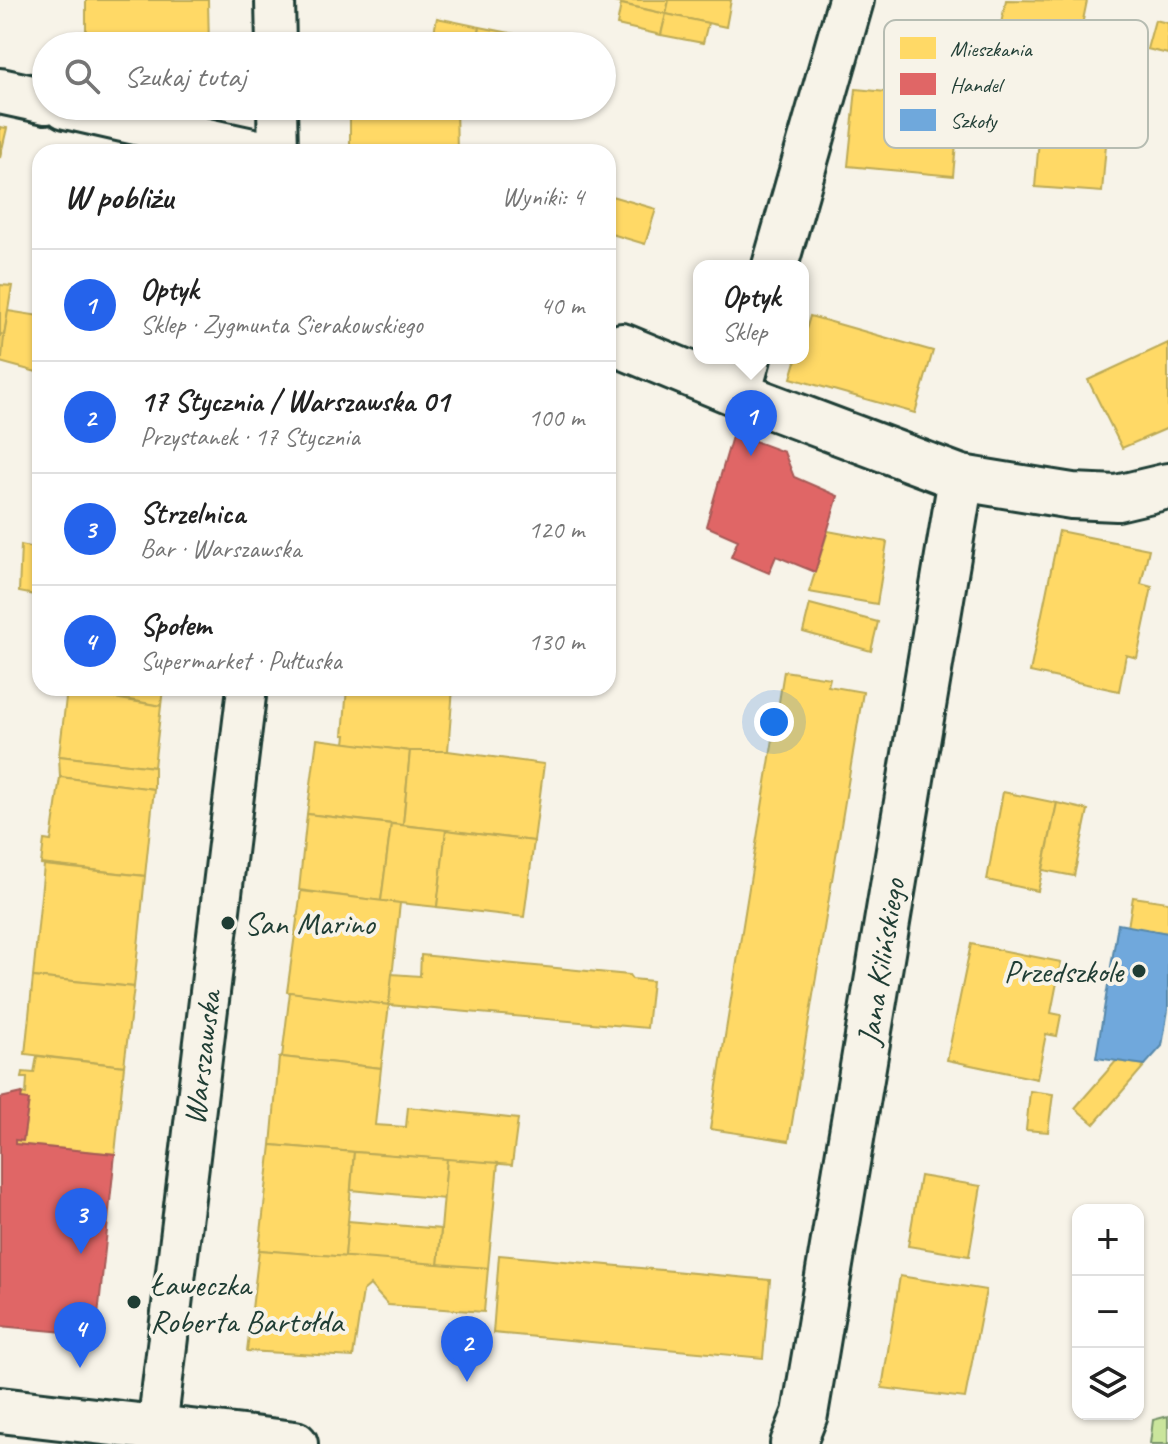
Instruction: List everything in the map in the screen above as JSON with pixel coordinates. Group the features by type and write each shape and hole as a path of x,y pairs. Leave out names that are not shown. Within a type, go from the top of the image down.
{"street":[{"path":"275,0 276,32"},
{"path":"777,260 851,0"},
{"path":"0,91 32,98"},
{"path":"128,120 235,144"},
{"path":"277,120 278,144"},
{"path":"616,344 693,364"},
{"path":"695,364 743,376 961,478 1072,496 1117,498 1168,486"},
{"name":"Jana Kilińskiego","path":"793,1444 805,1414 961,478"},
{"name":"Warszawska","path":"156,1436 246,696"},
{"path":"0,1410 156,1436 295,1444"}],"green space":[{"path":"1168,1416 1168,1444 1150,1444 1153,1420"}],"building: Mieszkania":[{"path":"86,0 208,0 209,32 86,32"},
{"path":"605,0 669,0 666,14"},
{"path":"669,0 731,0 726,27 666,14"},
{"path":"1006,0 1087,1 1083,20 1002,20"},
{"path":"621,4 666,14 661,35 617,25"},
{"path":"666,14 708,23 703,43 661,35"},
{"path":"437,18 480,27 479,32 434,32"},
{"path":"1155,20 1168,23 1168,54 1148,49"},
{"path":"480,27 505,32 479,32"},
{"path":"856,89 884,92 884,148 956,148 953,176 848,166"},
{"path":"350,120 456,120 457,144 350,144"},
{"path":"0,127 7,128 0,158"},
{"path":"1038,148 1106,148 1102,192 1035,187"},
{"path":"616,197 656,209 645,244 616,235"},
{"path":"0,285 12,286 4,335 0,334"},
{"path":"8,311 32,315 32,371 0,362"},
{"path":"810,316 933,351 915,413 791,378 795,364 809,364"},
{"path":"0,334 4,335 2,358 0,358"},
{"path":"1168,343 1168,428 1122,448 1088,380"},
{"path":"828,531 887,542 877,604 809,592"},
{"path":"1059,531 1149,549 1141,584 1152,587 1137,658 1126,655 1119,691 1030,672"},
{"path":"21,545 32,547 32,594 19,592"},
{"path":"810,604 878,622 871,651 803,632"},
{"path":"784,671 830,678 828,686 863,692 789,1141 710,1129"},
{"path":"66,696 102,696 161,706 154,767 59,756"},
{"path":"109,696 162,696 161,706"},
{"path":"346,696 452,696 448,751 410,751 345,743 346,735 343,735"},
{"path":"317,739 410,751 403,825 307,814"},
{"path":"410,751 448,751 544,764 534,841 403,825"},
{"path":"59,756 154,767 154,789 60,777"},
{"path":"60,777 154,789 145,876 41,864 44,840 51,841"},
{"path":"1003,792 1057,803 1038,891 987,880"},
{"path":"1057,803 1088,810 1074,876 1043,870"},
{"path":"307,814 391,824 381,901 299,890"},
{"path":"391,824 446,830 437,907 381,901"},
{"path":"446,830 534,841 524,917 437,907"},
{"path":"44,865 145,876 134,987 33,977"},
{"path":"301,891 400,903 389,1005 287,992"},
{"path":"1133,897 1168,902 1168,933 1128,927"},
{"path":"971,944 1061,962 1051,1013 1061,1015 1057,1036 1046,1034 1037,1079 947,1060"},
{"path":"421,955 629,975 632,979 652,981 647,1028 389,1005 392,974 420,976"},
{"path":"33,977 134,987 124,1066 25,1054"},
{"path":"290,992 389,1005 381,1068 282,1057"},
{"path":"37,1056 124,1066 115,1154 15,1144 15,1140 23,1141 29,1100 21,1099 22,1093 26,1094 27,1078 22,1078 23,1072 34,1073"},
{"path":"279,1058 381,1068 375,1125 406,1127 408,1107 518,1119 512,1165 271,1145"},
{"path":"1116,1061 1145,1065 1094,1124 1075,1108"},
{"path":"1030,1091 1053,1094 1048,1132 1026,1130"},
{"path":"271,1145 354,1152 345,1257 259,1250"},
{"path":"354,1152 447,1159 444,1199 351,1190"},
{"path":"447,1159 498,1163 488,1268 438,1265"},
{"path":"920,1176 981,1186 969,1256 908,1246"},
{"path":"348,1221 441,1229 438,1265 345,1257"},
{"path":"259,1250 488,1268 484,1312 388,1305 370,1285 363,1291 353,1357 247,1351"},
{"path":"499,1255 770,1280 763,1358 493,1333"},
{"path":"900,1276 986,1290 965,1398 882,1388"}],"building: Handel":[{"path":"733,433 784,452 794,477 838,496 815,572 776,556 769,573 731,557 738,540 706,526"},
{"path":"22,1093 21,1099 29,1100 23,1141 15,1140 15,1144 115,1154 96,1335 0,1326 0,1098"}],"building: Szkoły":[{"name":"Przedszkole","path":"1118,924 1168,933 1168,1010 1162,1046 1145,1065 1096,1058"}],"place":[{"name":"Optyk","path":"751,456"},
{"name":"San Marino","path":"228,923"},
{"name":"Przedszkole","path":"1139,971"},
{"name":"Strzelnica","path":"81,1254"},
{"name":"Ławeczka Roberta Bartołda","path":"134,1302"},
{"name":"Społem","path":"80,1368"},
{"name":"17 Stycznia / Warszawska 01","path":"467,1382"}]}
